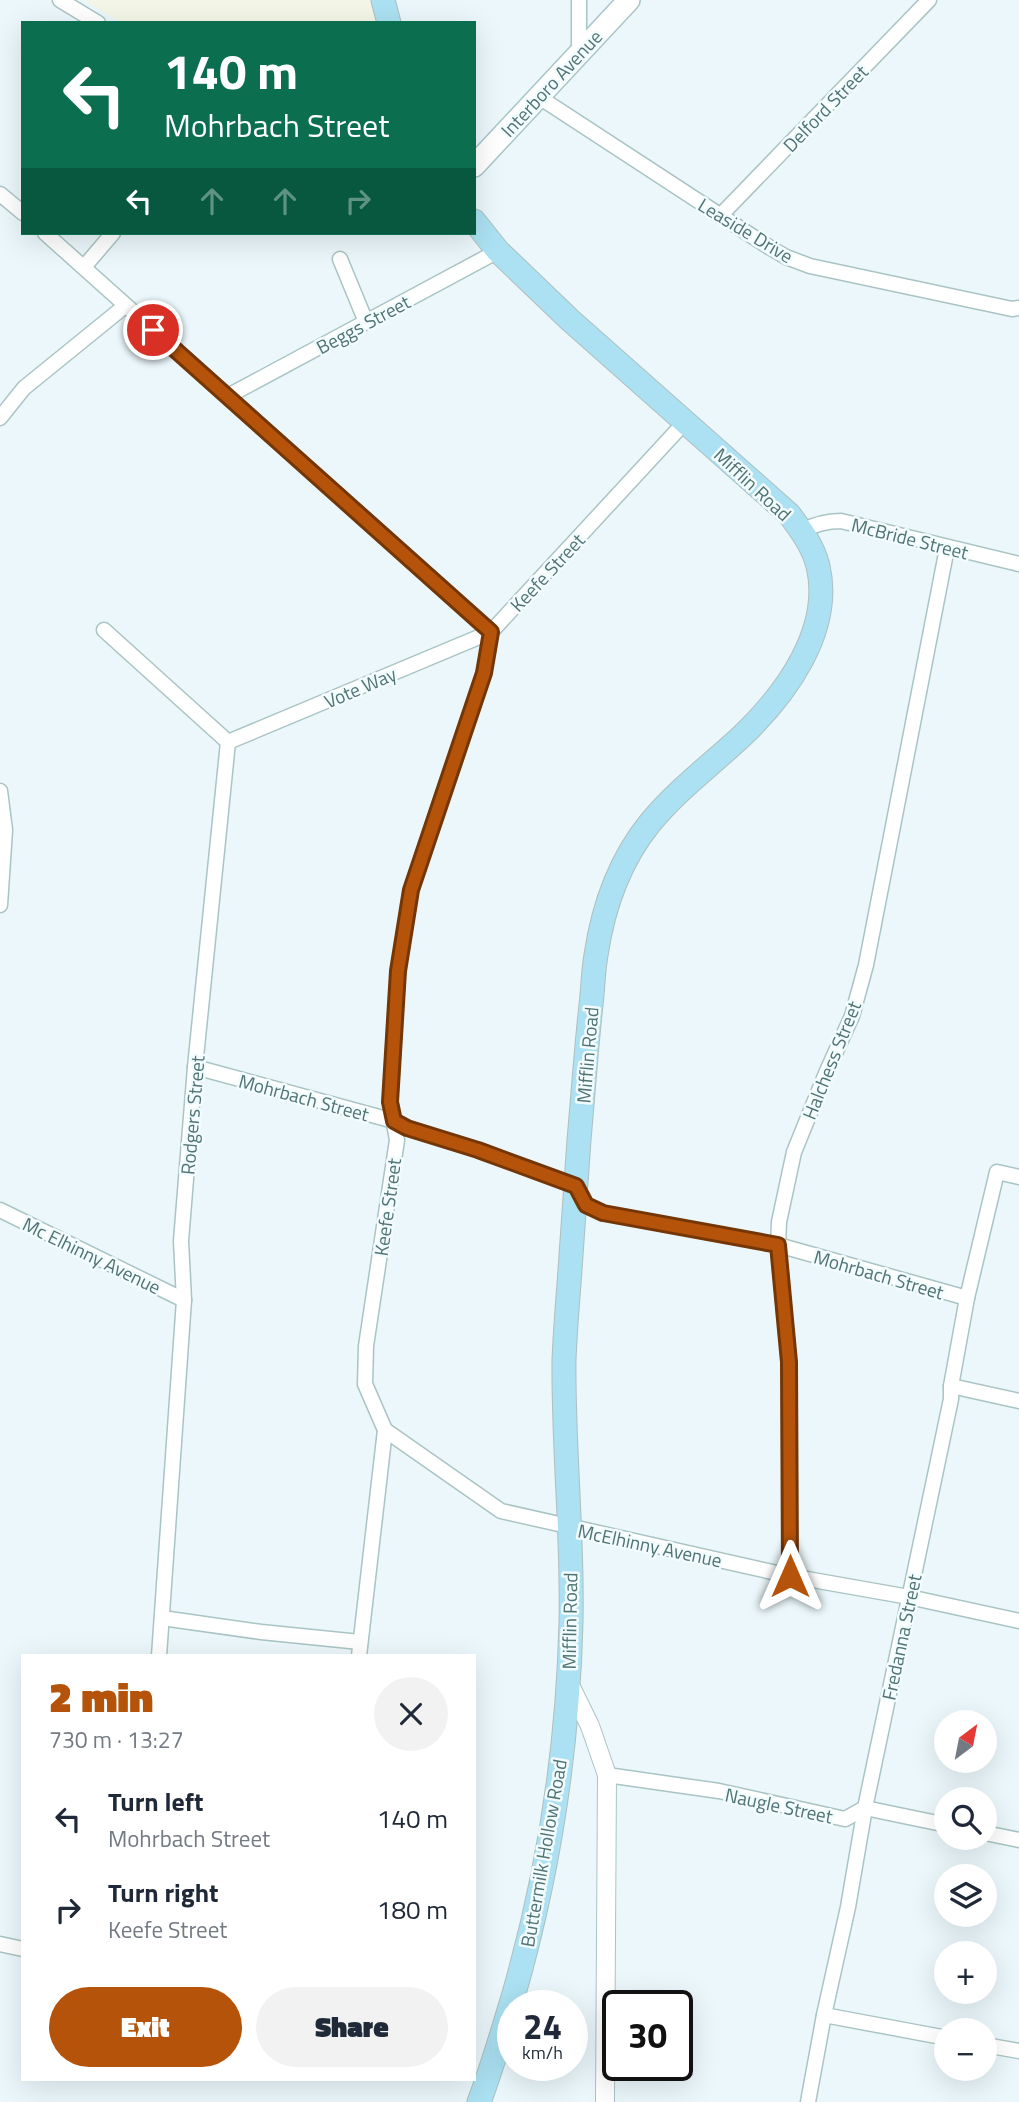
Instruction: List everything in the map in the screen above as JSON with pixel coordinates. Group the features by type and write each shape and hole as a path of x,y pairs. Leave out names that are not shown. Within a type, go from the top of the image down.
{"main road":[{"path":"383,0 388,21"},
{"name":"Interboro Avenue","path":"476,164 629,0"},
{"name":"Mifflin Road","path":"476,224 498,251 570,320 789,514 802,531 817,563 820,586 820,607 813,633 782,690 750,727 676,795 636,842 620,871 611,896 596,954 564,1359 571,1620 568,1681"},
{"name":"Buttermilk Hollow Road","path":"479,2102 525,1955 546,1863 557,1798 568,1681"}],"street":[{"path":"60,0 95,21"},
{"path":"579,0 579,52"},
{"name":"Delford Street","path":"720,216 929,0"},
{"name":"Leaside Drive","path":"539,97 786,257 810,266 1012,309 1019,308"},
{"path":"0,194 21,212"},
{"path":"47,235 491,632"},
{"path":"83,267 111,235"},
{"name":"Beggs Street","path":"228,396 498,251"},
{"path":"340,259 366,322"},
{"path":"0,418 24,388 125,306"},
{"name":"Keefe Street","path":"385,1430 365,1384 366,1346 397,1140 390,1102 398,971 411,890 484,673 491,632 685,422"},
{"name":"McBride Street","path":"802,531 828,521 841,521 1019,564"},
{"name":"Halchess Street","path":"790,1576 789,1362 778,1245 779,1222 794,1152 852,1016 866,965 947,548"},
{"path":"104,630 228,742"},
{"name":"Vote Way","path":"228,742 491,632"},
{"name":"Rodgers Street","path":"159,1654 184,1300 181,1241 195,1067 228,742"},
{"path":"0,792 5,830 0,905"},
{"name":"Mohrbach Street","path":"195,1067 394,1121 407,1128 478,1150 576,1186 586,1205 603,1213 778,1245 967,1298"},
{"name":"Fredanna Street","path":"808,2102 848,1908 865,1808 951,1399 967,1298 997,1172 1019,1177"},
{"name":"Mc Elhinny Avenue","path":"0,1210 184,1300"},
{"path":"951,1387 1019,1401"},
{"path":"162,1618 359,1649 385,1430"},
{"name":"McElhinny Avenue","path":"385,1430 501,1511 790,1576 1019,1620"},
{"name":"Mifflin Road","path":"568,1681 590,1726 607,1775 606,2102"},
{"name":"Naugle Street","path":"607,1775 719,1791 845,1819 865,1808 934,1822"},
{"path":"997,1835 1019,1840"},
{"path":"0,1944 21,1949"},
{"path":"824,2015 934,2036"},
{"path":"997,2047 1019,2051"}],"shaded area":[{"path":"83,0 370,0 375,21 119,21"}],"route":[{"path":"153,330 491,632 484,673 411,890 398,971 390,1102 394,1121 407,1128 478,1150 576,1186 586,1205 603,1213 778,1245 789,1362 790,1576"}]}
